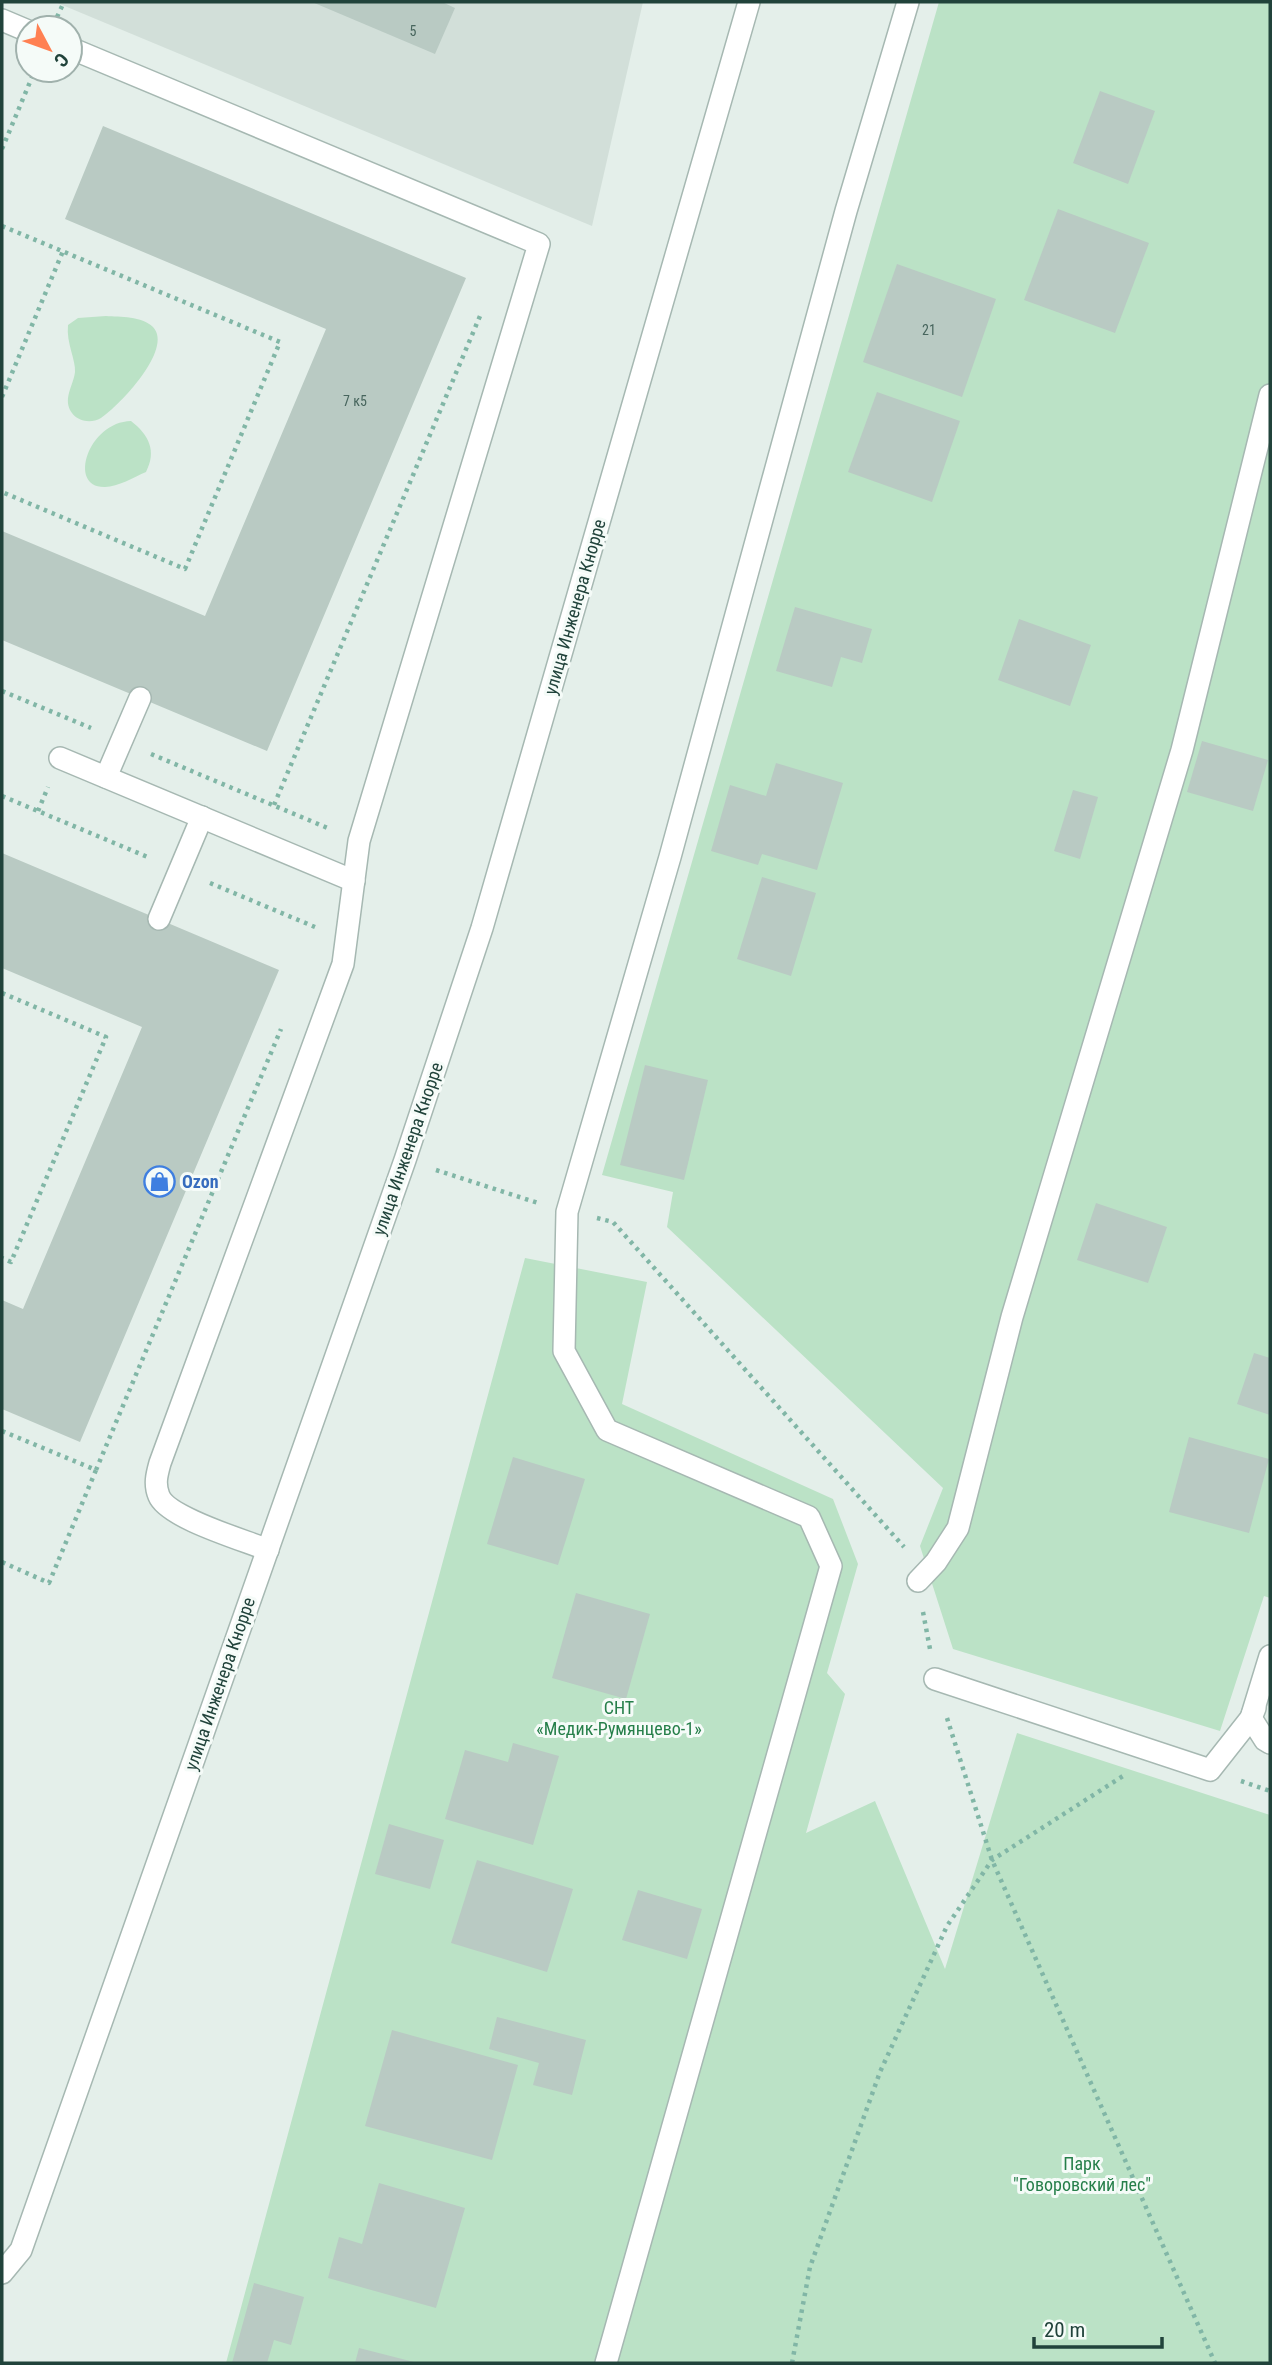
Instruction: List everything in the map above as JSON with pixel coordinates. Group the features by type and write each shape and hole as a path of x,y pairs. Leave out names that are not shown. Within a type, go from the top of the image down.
{"street":[{"name":"улица Инженера Кнорре","path":"2,2273 21,2250 405,1160 486,915 749,2"},
{"path":"606,2363 831,1566 809,1517 607,1430 564,1351 567,1212 670,857 846,211 908,2"},
{"path":"84,54 539,244 359,841 343,964 160,1463 155,1485 160,1499 177,1513 268,1550"},
{"path":"918,1581 936,1562 958,1528 1012,1317 1182,750 1270,395"},
{"path":"106,777 140,698"},
{"path":"60,758 354,881"},
{"path":"159,919 202,817"},
{"path":"934,1679 1210,1770 1251,1718 1270,1656"},
{"path":"1251,1718 1265,1740 1270,1743"}],"path":[{"path":"2,149 29,84"},
{"path":"2,226 280,342 185,569 2,492"},
{"path":"2,397 63,251"},
{"path":"274,805 482,311"},
{"path":"2,691 359,841"},
{"path":"2,993 106,1037 11,1262 2,1258"},
{"path":"2,1562 49,1583 285,1020"},
{"path":"405,1160 567,1212 613,1222 902,1543 918,1581 934,1679 992,1860 1214,2363"},
{"path":"2,1431 96,1470"},
{"path":"792,2363 810,2267 880,2073 947,1926 992,1860 1160,1753"}],"shaded area":[{"path":"55,2 643,2 592,226"}],"green space":[{"path":"939,2 1270,2 1270,1598 1264,1596 1220,1731 953,1649 920,1546 943,1488 667,1227 673,1192 602,1175"},
{"path":"78,318 131,318 148,323 158,337 156,349 142,376 120,402 101,418 83,420 73,415 68,404 75,372 68,325"},
{"path":"131,421 147,438 151,450 146,472 115,485 105,487 93,484 87,477 85,467 94,443 103,432 116,424"},
{"path":"525,1258 647,1282 622,1404 833,1499 858,1564 827,1673 845,1694 806,1833 875,1801 945,1969 1017,1733 1270,1815 1270,2363 226,2363"}],"building":[{"path":"312,2 442,2 455,8 435,54"},
{"path":"1100,91 1155,111 1128,184 1073,163"},
{"path":"103,126 466,278 267,751 2,640 2,531 205,616 326,329 65,219"},
{"path":"1058,209 1149,243 1115,333 1024,300"},
{"path":"897,264 996,299 962,397 863,362"},
{"path":"877,392 960,421 932,502 848,472"},
{"path":"795,607 872,629 862,663 841,657 832,687 776,671"},
{"path":"1019,619 1091,645 1070,706 998,680"},
{"path":"1202,741 1268,760 1253,811 1187,792"},
{"path":"776,763 843,783 817,870 762,854 758,865 711,851 730,785 766,796"},
{"path":"1073,790 1098,797 1080,859 1054,851"},
{"path":"2,853 279,970 80,1442 2,1409 2,1300 23,1309 142,1027 2,968"},
{"path":"762,877 816,893 791,976 737,959"},
{"path":"645,1065 708,1080 684,1180 620,1165"},
{"path":"1096,1203 1167,1227 1148,1283 1077,1260"},
{"path":"1254,1353 1270,1358 1270,1415 1237,1404"},
{"path":"1189,1437 1269,1459 1249,1533 1169,1512"},
{"path":"513,1457 585,1479 558,1565 487,1544"},
{"path":"576,1593 650,1614 626,1699 552,1678"},
{"path":"513,1743 559,1756 533,1845 445,1819 465,1750 508,1762"},
{"path":"389,1824 444,1840 430,1889 375,1874"},
{"path":"477,1860 573,1889 547,1972 451,1943"},
{"path":"638,1890 702,1909 687,1959 622,1940"},
{"path":"497,2017 586,2040 572,2095 533,2085 539,2063 489,2049"},
{"path":"392,2030 518,2065 492,2160 365,2126"},
{"path":"379,2183 465,2208 436,2308 328,2278 339,2237 362,2244"},
{"path":"254,2283 304,2297 291,2345 274,2340 267,2363 232,2363"},
{"path":"359,2348 414,2362 414,2363 355,2363"}],"place":[{"name":"Ozon","path":"159,1182"}],"park label":[{"name":"СНТ «Медик-Румянцево-1»","path":"619,1718"},
{"name":"Парк \"Говоровский лес\"","path":"1082,2174"}]}
